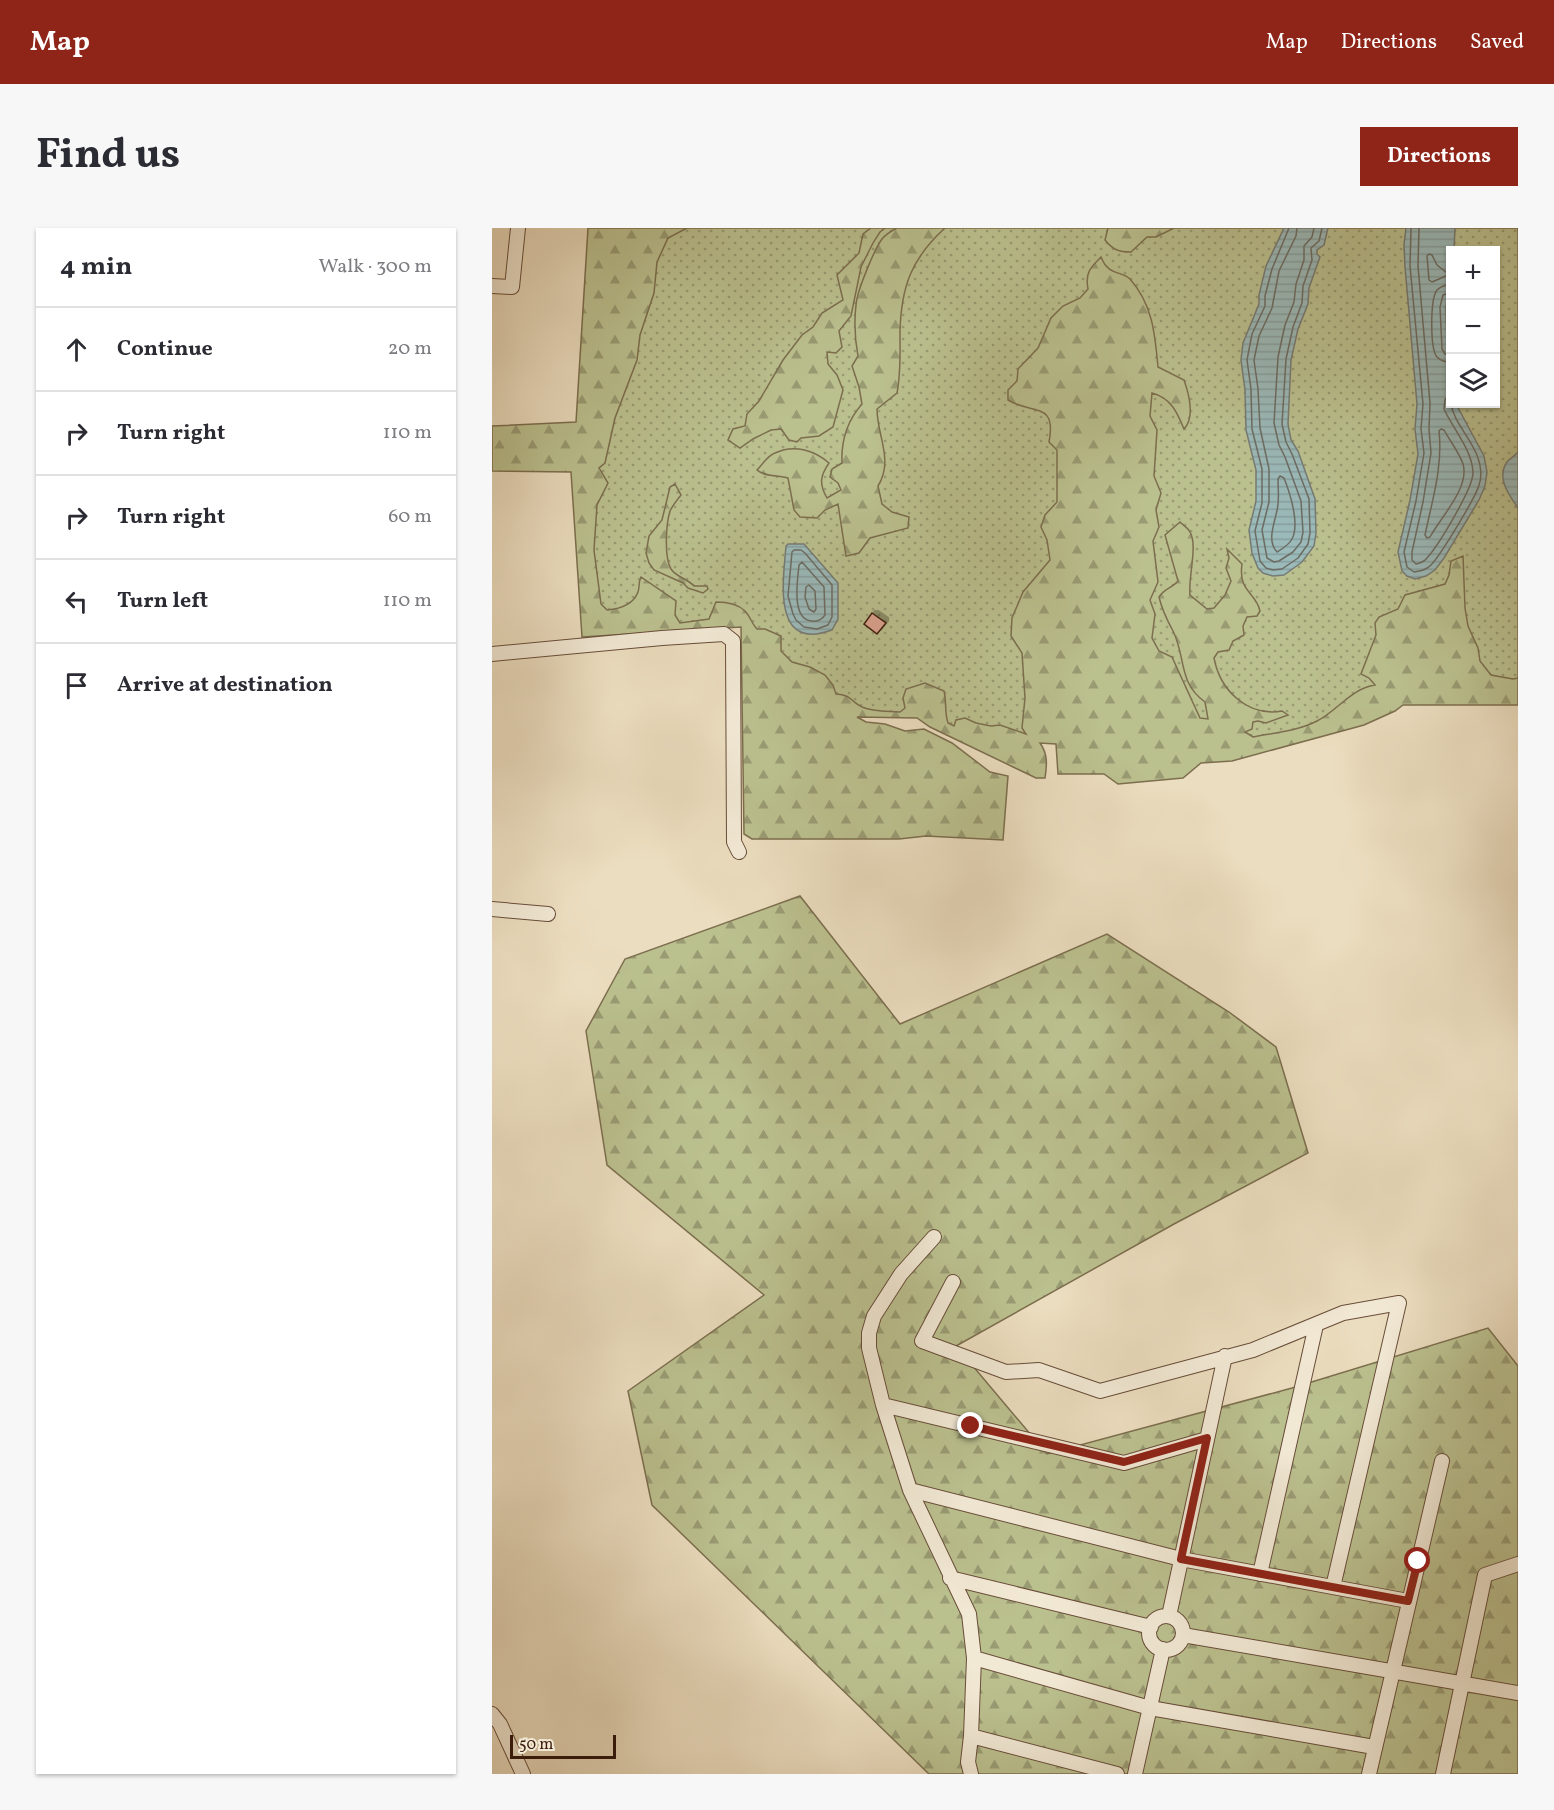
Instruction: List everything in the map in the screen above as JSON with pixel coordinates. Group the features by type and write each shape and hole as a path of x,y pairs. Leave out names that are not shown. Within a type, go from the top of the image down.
{"street":[{"path":"492,286 513,287 518,228"},
{"path":"492,654 724,634 733,641 734,842 739,852"},
{"path":"492,909 548,914"},
{"path":"934,1237 901,1274 874,1316 869,1333 869,1348 883,1405 910,1490 969,1614 974,1658 968,1762 971,1774"},
{"path":"952,1282 922,1341 1006,1372 1039,1370 1100,1391 1253,1350 1343,1313 1399,1303 1333,1587"},
{"path":"1260,1574 1316,1324"},
{"path":"1169,1616 1225,1356"},
{"path":"883,1405 1124,1462 1207,1438"},
{"path":"1369,1774 1391,1671 1442,1461"},
{"path":"910,1490 1181,1559 1408,1601"},
{"path":"1443,1774 1485,1575 1518,1564"},
{"path":"950,1578 1150,1627"},
{"path":"1174,1617 1181,1625 1182,1640 1174,1648 1163,1649 1154,1644 1150,1627 1158,1618 1174,1617"},
{"path":"1183,1635 1518,1693"},
{"path":"1135,1774 1163,1649"},
{"path":"974,1658 1150,1708 1374,1748"},
{"path":"492,1714 500,1724 523,1774"},
{"path":"971,1736 1117,1774"}],"green space":[{"path":"588,228 687,228 668,238 657,262 654,293 640,335 637,360 615,418 605,463 599,468 608,483 597,505 594,550 601,604 607,610 621,607 633,600 638,592 641,577 676,601 675,615 680,623 709,619 716,602 739,607 747,613 757,629 765,629 781,636 781,651 792,662 810,667 825,675 833,685 836,694 848,697 862,707 876,711 900,712 905,708 903,698 906,689 925,683 944,691 948,723 954,726 956,720 965,718 991,726 1000,725 1026,734 1022,728 1025,698 1022,653 1011,636 1012,618 1023,592 1050,560 1047,540 1041,527 1045,515 1057,502 1057,450 1049,442 1051,429 1046,415 1008,400 1008,390 1017,381 1018,369 1038,348 1051,318 1063,306 1080,298 1088,289 1089,271 1101,257 1108,268 1126,276 1138,289 1152,321 1158,367 1184,380 1189,398 1190,412 1184,429 1169,402 1152,393 1150,416 1157,430 1154,476 1161,493 1156,510 1159,527 1153,541 1158,582 1150,600 1155,614 1152,638 1159,651 1172,657 1200,718 1208,719 1205,702 1196,695 1186,678 1177,641 1159,597 1178,581 1165,535 1180,522 1189,531 1193,545 1190,595 1207,609 1214,608 1225,595 1231,581 1226,568 1229,558 1227,549 1242,564 1241,573 1245,586 1258,605 1260,611 1257,616 1247,617 1243,626 1244,635 1233,641 1229,650 1218,652 1214,658 1222,681 1237,699 1257,710 1282,711 1288,715 1266,723 1253,722 1252,729 1245,732 1253,737 1310,724 1324,717 1359,690 1375,685 1361,674 1376,635 1375,623 1379,617 1398,609 1405,595 1445,584 1451,561 1463,556 1465,608 1468,626 1478,648 1480,661 1491,675 1518,678 1518,705 1403,705 1364,725 1232,761 1201,763 1183,778 1118,784 1104,774 1058,774 1056,744 1040,743 1046,755 1046,773 1045,778 1036,778 930,727 917,718 857,717 866,722 885,724 905,731 924,729 952,743 990,772 1008,776 1003,840 926,836 899,839 752,839 744,834 741,627 582,637 571,472 492,471 492,426 576,422"},
{"path":"621,228 1518,228 1518,699 1402,691 1305,734 1184,753 1104,717 989,752 918,716 805,713 744,622 586,634 594,335"},
{"path":"871,228 885,228 873,243 861,267 851,316 839,331 842,347 836,353 827,352 828,364 837,375 843,390 833,427 819,436 801,438 797,442 789,440 781,429 771,430 740,448 728,440 733,429 745,426 747,414 759,401 783,360 802,335 813,327 822,313 843,300 837,275 859,253 863,234"},
{"path":"897,228 945,228 924,250 910,274 901,316 900,370 897,393 877,409 885,457 883,476 878,486 882,504 892,512 909,517 908,528 870,538 859,553 846,556 838,504 825,510 817,518 800,517 794,510 788,478 768,475 757,470 772,454 789,449 804,450 829,463 822,480 827,498 841,490 838,483 830,477 832,469 842,463 846,432 852,417 862,404 852,366 858,356 855,324 857,299 866,271 879,244 886,235"},
{"path":"1108,228 1174,228 1156,237 1147,237 1131,252 1123,252 1116,250 1105,240"},
{"path":"675,484 681,495 671,509 669,517 666,540 667,557 673,572 694,586 707,586 708,589 703,593 688,588 683,583 654,570 646,553 649,536 662,520 670,487"},
{"path":"800,896 900,1024 1107,934 1229,1012 1276,1047 1308,1153 1174,1224 956,1346 1047,1454 1292,1388 1488,1328 1518,1366 1518,1774 929,1774 652,1505 628,1391 764,1295 607,1165 586,1031 625,959"}],"water":[{"path":"1284,228 1328,228 1324,245 1317,250 1320,257 1309,288 1308,304 1298,329 1291,360 1288,424 1291,440 1298,451 1315,499 1314,546 1302,562 1284,575 1273,576 1263,573 1258,568 1252,553 1249,530 1256,501 1256,470 1246,430 1245,390 1241,360 1243,343 1259,304 1266,266"},
{"path":"1406,228 1455,228 1454,246 1446,246 1446,408 1458,408 1484,456 1487,472 1485,486 1479,500 1444,558 1435,570 1415,579 1402,571 1398,552 1418,454 1415,429 1417,404 1404,245"},
{"path":"1518,452 1518,508 1505,486 1503,474 1507,462"},
{"path":"788,544 804,544 838,583 838,619 832,630 813,634 799,631 790,623 785,610 783,594"}],"building":[{"path":"872,613 886,623 877,634 864,624"}],"route":[{"path":"971,1426 1124,1462 1207,1438 1181,1559 1408,1601 1418,1561"}]}
